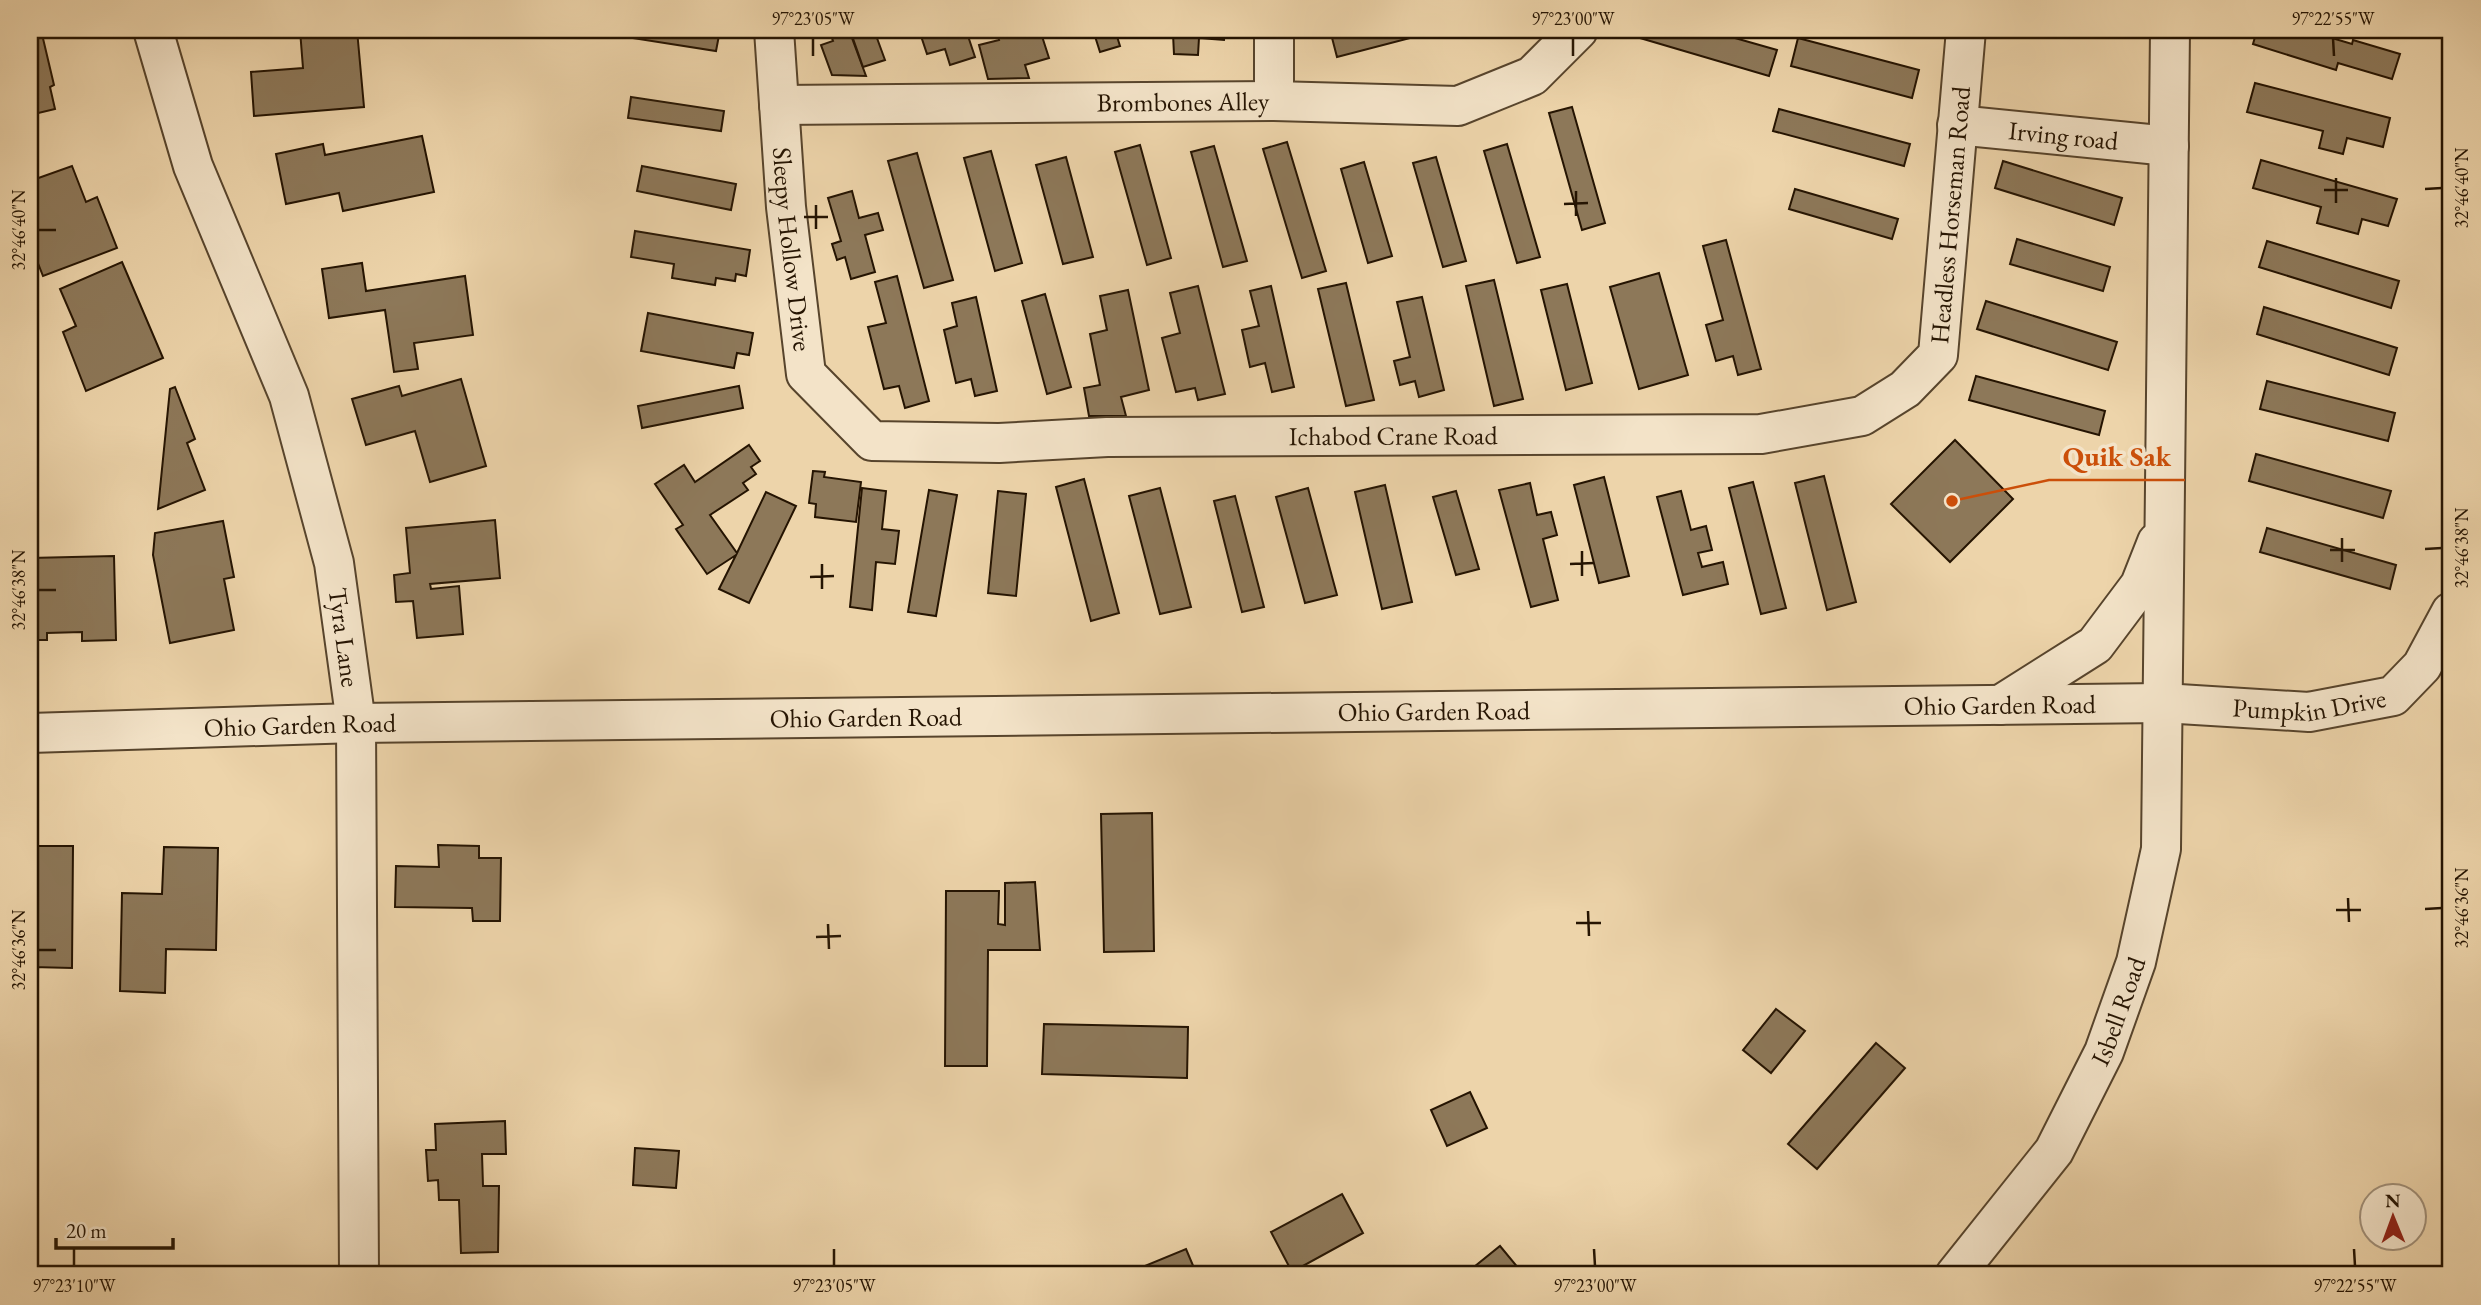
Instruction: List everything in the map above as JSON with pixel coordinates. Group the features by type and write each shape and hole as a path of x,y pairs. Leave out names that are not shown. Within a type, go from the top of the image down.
{"street":[{"name":"Tyra Lane","path":"153,30 193,166 289,396 334,563 356,723 359,1275"},
{"name":"Sleepy Hollow Drive","path":"774,30 786,208 806,374 872,441"},
{"path":"1274,101 1275,30"},
{"name":"Headless Horseman Road","path":"1905,389 1938,355 1966,30"},
{"path":"2163,703 2170,30"},
{"name":"Brombones Alley","path":"779,105 1274,101 1458,106 1532,76 1574,36"},
{"name":"Irving road","path":"1957,125 2169,146"},
{"name":"Ichabod Crane Road","path":"872,441 999,443 1121,437 1761,434 1862,416 1905,389"},
{"path":"2000,705 2095,645 2140,585 2165,524"},
{"name":"Pumpkin Drive","path":"2163,703 2309,712 2393,696 2422,666 2451,612"},
{"name":"Ohio Garden Road","path":"30,733 356,723 2163,703"},
{"name":"Isbell Road","path":"1955,1275 2054,1151 2104,1052 2136,962 2161,849 2163,703"}],"building":[{"path":"30,30 41,30 54,85 50,87 55,109 30,115"},
{"path":"300,30 357,30 364,107 254,116 251,72 303,68"},
{"path":"628,30 720,30 716,51 626,37"},
{"path":"829,30 849,30 866,76 832,75 821,45 833,41"},
{"path":"850,30 874,30 885,60 863,67"},
{"path":"919,30 966,30 975,57 950,65 945,49 927,54"},
{"path":"996,30 1040,30 1049,58 1025,65 1029,78 988,79 979,45 999,40"},
{"path":"1093,30 1115,30 1120,46 1100,52"},
{"path":"1139,30 1225,30 1224,40 1199,38 1198,55 1174,54 1173,34"},
{"path":"1330,30 1437,30 1437,31 1337,57"},
{"path":"1642,30 1707,30 1777,50 1769,76 1640,38"},
{"path":"2257,30 2305,30 2400,54 2392,79 2338,63 2336,70 2253,44"},
{"path":"1798,38 1919,70 1912,98 1791,66"},
{"path":"2255,83 2390,118 2383,147 2347,138 2343,154 2319,148 2323,131 2247,112"},
{"path":"631,97 724,111 721,131 628,118"},
{"path":"1572,107 1605,223 1582,230 1549,113"},
{"path":"1779,109 1910,144 1904,166 1773,131"},
{"path":"422,136 434,192 343,211 339,193 286,204 276,154 323,144 325,155"},
{"path":"1287,142 1326,271 1302,278 1263,149"},
{"path":"1507,144 1540,257 1517,263 1484,151"},
{"path":"1140,145 1171,258 1147,265 1115,152"},
{"path":"1214,146 1247,261 1223,267 1191,152"},
{"path":"991,151 1022,263 995,271 964,158"},
{"path":"917,153 953,280 924,288 888,161"},
{"path":"1066,157 1093,257 1063,264 1036,165"},
{"path":"1436,157 1466,261 1443,267 1413,163"},
{"path":"2261,160 2397,199 2388,226 2362,219 2358,234 2317,223 2321,207 2253,188"},
{"path":"2003,161 2122,198 2114,225 1995,188"},
{"path":"1364,162 1392,256 1368,263 1341,169"},
{"path":"72,166 86,202 97,197 117,248 43,276 30,243 30,181"},
{"path":"642,166 736,184 731,210 637,191"},
{"path":"1795,189 1898,219 1892,239 1789,209"},
{"path":"852,191 859,218 878,213 883,230 865,235 875,272 851,279 845,257 837,260 832,244 841,241 828,198"},
{"path":"635,231 750,250 746,276 736,274 735,281 716,278 715,285 672,278 674,264 631,257"},
{"path":"2017,239 2110,267 2103,291 2010,264"},
{"path":"1726,240 1761,369 1738,375 1733,356 1716,361 1706,325 1723,320 1703,246"},
{"path":"2267,241 2399,281 2391,308 2259,267"},
{"path":"122,262 163,358 86,391 63,332 76,326 60,289"},
{"path":"362,263 366,291 465,276 473,335 414,343 418,369 394,372 385,310 329,318 322,269"},
{"path":"1659,273 1688,375 1639,389 1610,287"},
{"path":"897,276 929,401 905,408 899,386 884,389 868,327 886,323 875,282"},
{"path":"1494,280 1523,399 1494,406 1466,286"},
{"path":"1346,283 1374,400 1346,406 1318,289"},
{"path":"1567,284 1592,383 1566,390 1541,290"},
{"path":"1198,286 1225,394 1198,400 1195,388 1176,392 1162,338 1180,333 1170,293"},
{"path":"1271,286 1294,387 1272,392 1265,363 1250,367 1242,330 1259,326 1250,291"},
{"path":"1128,290 1149,390 1121,397 1126,416 1089,416 1084,388 1100,385 1090,334 1107,330 1100,296"},
{"path":"1045,294 1071,387 1047,394 1022,301"},
{"path":"976,297 997,391 975,396 971,379 956,383 944,330 957,326 952,303"},
{"path":"1422,297 1444,390 1419,397 1415,381 1400,385 1394,361 1410,357 1397,302"},
{"path":"1986,301 2117,342 2108,370 1977,329"},
{"path":"2264,307 2397,348 2389,375 2257,334"},
{"path":"648,313 753,333 749,355 737,353 734,368 641,351"},
{"path":"1976,376 2105,411 2099,435 1969,400"},
{"path":"461,379 486,466 430,482 415,431 366,445 352,399 399,386 402,396"},
{"path":"2267,381 2395,413 2388,441 2260,409"},
{"path":"739,386 743,408 642,428 638,406"},
{"path":"175,387 195,439 187,443 205,490 158,509 170,389"},
{"path":"1955,440 2013,499 1950,562 1891,504"},
{"path":"749,445 760,461 751,467 756,474 743,483 748,490 710,515 737,553 766,492 796,506 749,603 719,589 736,555 707,574 676,529 683,525 655,484 684,465 695,482"},
{"path":"2256,454 2391,491 2383,518 2249,481"},
{"path":"813,471 825,472 824,477 861,482 856,522 815,517 816,504 809,503"},
{"path":"1824,476 1856,602 1827,610 1795,483"},
{"path":"1604,477 1629,576 1599,583 1574,485"},
{"path":"1084,479 1119,613 1091,621 1056,487"},
{"path":"1753,482 1786,608 1761,614 1729,488"},
{"path":"1530,483 1537,515 1551,512 1557,535 1543,539 1558,600 1531,607 1499,490"},
{"path":"1385,485 1412,602 1382,609 1355,492"},
{"path":"862,488 886,491 882,529 899,531 895,564 876,562 872,610 850,607"},
{"path":"1160,488 1191,607 1160,614 1129,496"},
{"path":"1308,488 1337,595 1305,603 1276,497"},
{"path":"929,490 957,495 936,616 908,612"},
{"path":"998,491 1026,494 1016,596 988,593"},
{"path":"1456,491 1479,569 1456,575 1433,497"},
{"path":"1681,491 1691,530 1706,526 1712,550 1698,553 1702,567 1723,562 1728,584 1683,595 1657,497"},
{"path":"1235,496 1264,607 1242,612 1214,501"},
{"path":"495,520 500,578 430,584 431,589 459,586 463,634 417,638 413,601 396,602 394,575 410,573 406,528"},
{"path":"223,521 234,577 224,579 234,630 170,643 153,555 155,533"},
{"path":"2267,528 2396,565 2390,589 2260,552"},
{"path":"114,556 116,640 82,641 82,632 47,633 47,640 30,640 30,558"},
{"path":"1152,813 1154,951 1104,952 1101,814"},
{"path":"438,845 479,846 479,858 501,858 500,921 473,921 472,908 395,907 396,866 439,867"},
{"path":"30,846 73,846 72,968 32,967 31,999"},
{"path":"164,847 218,848 216,950 166,949 165,993 120,991 122,893 162,894"},
{"path":"1035,882 1040,950 988,950 987,1066 945,1066 946,891 999,891 998,924 1005,925 1005,883"},
{"path":"1776,1009 1805,1031 1771,1073 1743,1050"},
{"path":"1044,1024 1188,1027 1187,1078 1042,1074"},
{"path":"1876,1043 1905,1068 1817,1169 1788,1144"},
{"path":"1470,1092 1487,1128 1447,1146 1431,1110"},
{"path":"505,1121 506,1154 482,1154 483,1186 499,1186 498,1252 461,1253 459,1200 439,1200 438,1180 428,1181 426,1150 436,1150 435,1124"},
{"path":"635,1148 679,1151 676,1188 633,1185"},
{"path":"1342,1194 1363,1233 1292,1272 1271,1232"},
{"path":"1500,1246 1524,1275 1464,1275"},
{"path":"1186,1249 1197,1275 1137,1275 1135,1270"}],"place":[{"name":"Quik Sak","path":"1952,501"}]}
